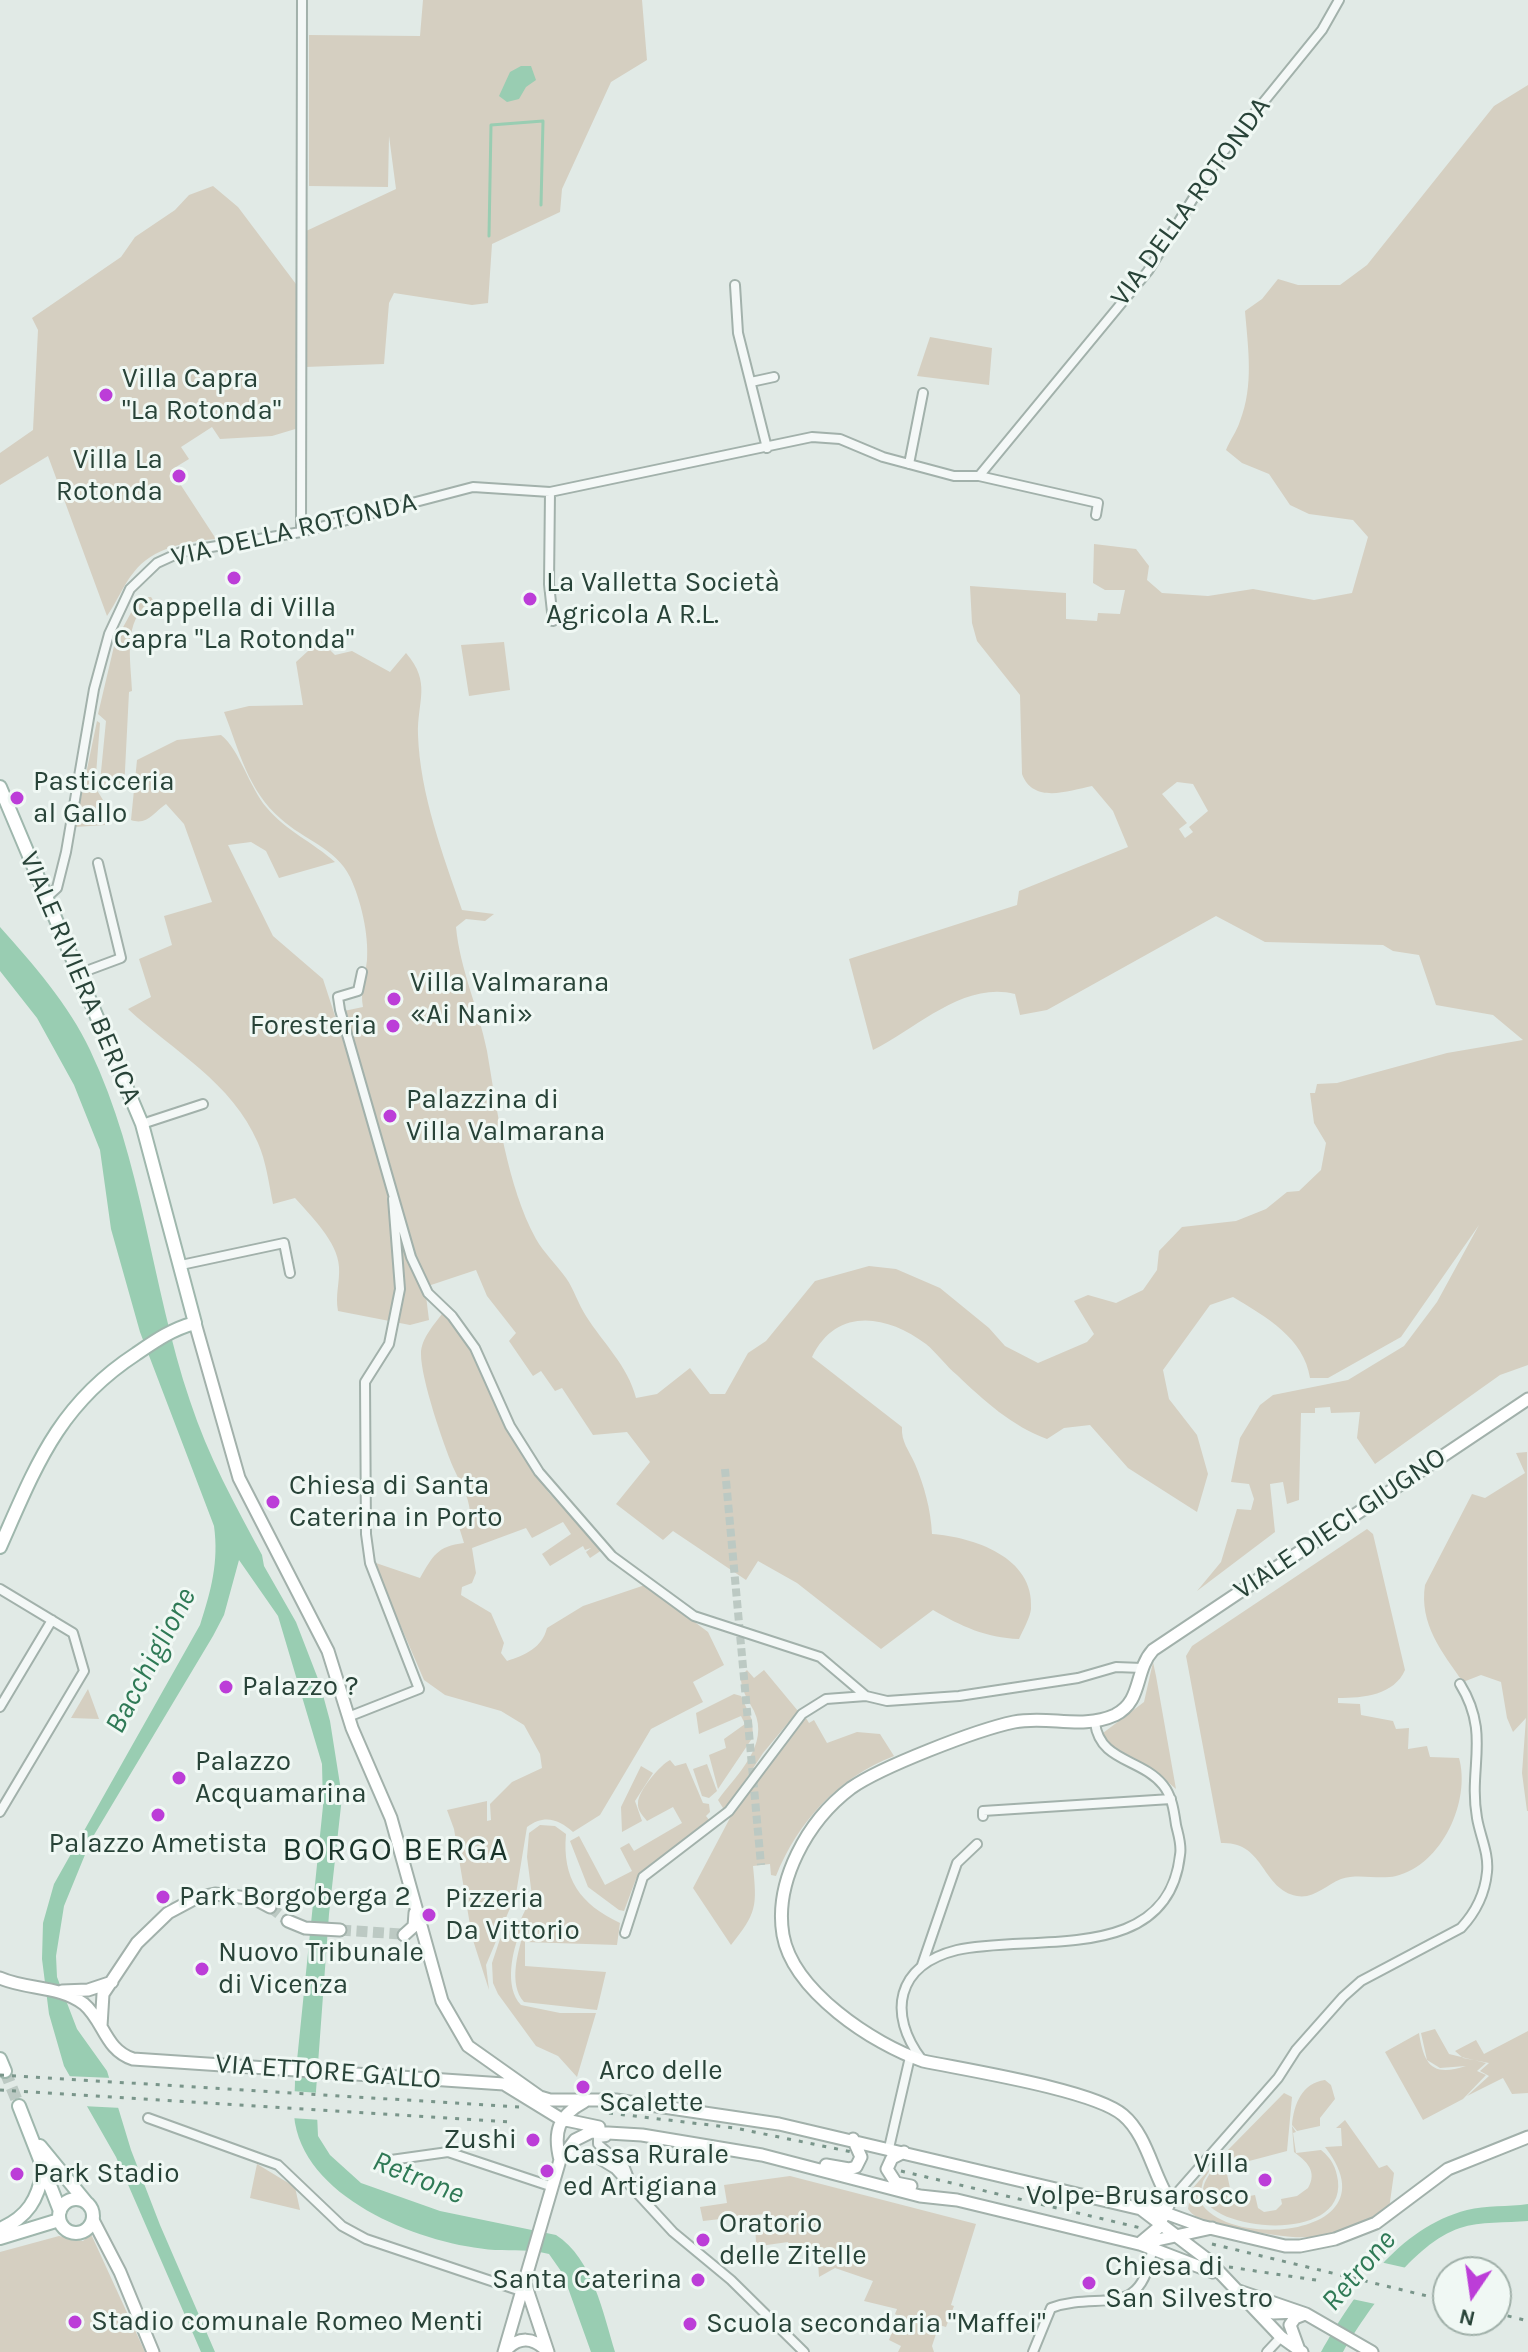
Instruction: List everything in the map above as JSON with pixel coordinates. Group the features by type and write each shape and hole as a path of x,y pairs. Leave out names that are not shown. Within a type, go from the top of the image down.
{"main road":[{"name":"VIALE RIVIERA BERICA","path":"0,787 142,1124 195,1323"},
{"path":"0,1547 44,1448 66,1414 86,1392 122,1363 174,1329 195,1323 239,1478 328,1651 348,1717 391,1818 442,2001 461,2038 488,2065 488,2075 447,2079"},
{"name":"VIALE DIECI GIUGNO","path":"1142,1668 1153,1650 1528,1399"},
{"path":"1142,1668 1138,1688 1129,1705 1095,1723 1032,1719 961,1740 869,1777 849,1789 807,1838 788,1873 779,1910 785,1942 802,1975 836,2011 879,2042 923,2061 1095,2099 1123,2115 1136,2132 1161,2187 1166,2212 1180,2236 1208,2260 1281,2337 1301,2351"},
{"path":"101,2027 101,1997 149,1929 182,1904 224,1894 255,1899 270,1907"},
{"path":"415,1908 414,1926 402,1935 420,1941 426,1948"},
{"path":"288,1921 305,1928 336,1930"},
{"path":"0,1978 67,1993 112,1982"},
{"name":"VIA ETTORE GALLO","path":"67,1993 85,2005 115,2050 133,2059 447,2079 514,2088 561,2119"},
{"path":"473,2050 540,2097 584,2102 616,2100 686,2108 853,2139 1147,2206 1208,2230 1285,2246 1335,2239 1376,2223 1448,2169 1528,2137"},
{"path":"563,2156 556,2135 561,2119 584,2102"},
{"path":"19,2106 35,2141 66,2230 75,2233 85,2231 93,2220"},
{"path":"561,2119 849,2169 860,2162 861,2157 853,2139"},
{"path":"504,2352 563,2156 575,2140 591,2132 642,2135"},
{"path":"35,2141 86,2202 153,2352"},
{"path":"904,2152 887,2165 890,2177 957,2200 1139,2244 1202,2265 1234,2288 1302,2313 1370,2351"},
{"path":"762,2155 920,2196 957,2200"},
{"path":"0,2229 21,2218 33,2203 43,2168"},
{"path":"1147,2206 1161,2187"},
{"path":"0,2238 59,2215 72,2199 86,2202"},
{"path":"1112,2200 1146,2212 1166,2212"},
{"path":"1139,2244 1166,2212"},
{"path":"1139,2244 1208,2230"},
{"path":"1208,2230 1201,2242 1208,2260"},
{"path":"526,2275 528,2302 548,2352"},
{"path":"1247,2300 1268,2312 1302,2313"},
{"path":"1301,2351 1290,2325 1302,2313"},
{"path":"504,2352 520,2340 528,2339 537,2341 548,2352"}],"street":[{"path":"301,532 302,0"},
{"name":"VIA DELLA ROTONDA","path":"979,476 1148,271 1219,157 1322,30 1339,0"},
{"path":"735,285 738,333 767,448"},
{"path":"751,382 774,377"},
{"path":"909,464 923,393"},
{"name":"VIA DELLA ROTONDA","path":"47,897 57,888 66,852 94,689 109,634 130,589 157,563 181,552 322,530 473,487 550,492 812,437 840,439 909,464 954,476 979,476 1098,503 1096,515"},
{"path":"550,492 549,584 553,621"},
{"path":"78,974 121,958 98,863"},
{"path":"362,972 358,991 338,997 411,1257 428,1293 452,1316 475,1348 510,1426 546,1482 596,1539 631,1571 694,1616 820,1657 866,1696"},
{"name":"VIALE RIVIERA BERICA","path":"142,1124 203,1104"},
{"path":"348,1717 419,1689 370,1563 366,1534 365,1382 389,1344 400,1289 393,1190"},
{"path":"181,1265 284,1243 290,1273"},
{"path":"0,1589 73,1633 84,1671 0,1812"},
{"path":"0,1707 52,1620"},
{"path":"625,1933 643,1877 729,1811 802,1714 826,1699 866,1696 887,1701 959,1696 1078,1678 1128,1665 1142,1668"},
{"path":"1166,2212 1278,2078 1296,2050 1361,1981 1461,1928 1472,1915 1483,1891 1487,1854 1474,1793 1479,1733 1469,1698 1460,1684"},
{"path":"922,1965 957,1950 1099,1938 1149,1917 1168,1894 1178,1870 1181,1846 1171,1799 1162,1783 1104,1748 1097,1737 1095,1723"},
{"path":"0,1790 10,1796"},
{"path":"983,1816 983,1811 1171,1799"},
{"path":"923,2061 901,2027 901,1998 910,1978 922,1965 957,1863 977,1844"},
{"path":"889,2148 910,2057"},
{"path":"148,2118 278,2165 342,2226 366,2239 521,2291"},
{"path":"633,2187 625,2168 597,2142 601,2137 626,2139 642,2135"},
{"path":"391,2160 448,2152 553,2187"},
{"path":"563,2156 578,2152 602,2160 633,2187 673,2232 731,2280 804,2352"},
{"path":"1033,2352 1051,2308 1120,2298 1139,2289 1146,2277 1152,2250"},
{"path":"1267,2352 1281,2337"}],"shaded area":[{"path":"423,0 642,0 647,60 611,82 562,189 560,212 492,244 488,303 472,305 394,293 389,303 384,364 305,367 304,232 396,189 389,136 388,187 309,186 309,35 420,36"},
{"path":"521,66 531,66 536,80 526,87 519,99 507,102 499,96 510,72"},
{"path":"1528,85 1528,1365 1500,1375 1375,1464 1357,1438 1360,1412 1331,1413 1330,1407 1315,1408 1315,1413 1301,1413 1299,1500 1287,1504 1283,1482 1270,1484 1275,1532 1197,1591 1221,1562 1237,1509 1251,1510 1254,1499 1249,1484 1231,1482 1240,1438 1260,1405 1273,1395 1348,1380 1404,1346 1437,1302 1479,1225 1401,1337 1328,1378 1310,1378 1300,1351 1292,1340 1246,1305 1233,1297 1210,1305 1163,1370 1169,1399 1197,1435 1208,1474 1197,1512 1128,1468 1090,1425 1064,1428 1047,1439 1034,1434 988,1403 911,1334 879,1322 863,1320 848,1323 822,1341 812,1357 902,1427 904,1442 924,1489 932,1534 965,1540 998,1553 1023,1576 1030,1591 1031,1609 1019,1639 974,1630 933,1610 881,1649 797,1583 758,1561 746,1580 673,1531 663,1540 616,1504 650,1462 627,1432 593,1435 562,1388 555,1391 541,1371 533,1376 509,1341 516,1333 487,1296 476,1270 428,1286 419,1266 344,1011 363,1007 367,950 358,896 350,877 337,859 281,819 260,796 224,712 249,706 303,705 296,662 320,640 335,655 352,651 390,672 406,653 414,664 421,683 418,735 423,780 440,846 462,910 494,914 485,921 466,919 456,927 461,959 484,1035 510,1172 536,1239 566,1278 586,1316 621,1365 636,1398 657,1394 690,1368 710,1394 725,1394 748,1353 766,1341 815,1281 869,1266 896,1269 940,1288 989,1328 1005,1346 1038,1363 1087,1342 1094,1334 1074,1301 1088,1295 1116,1303 1143,1290 1157,1270 1159,1251 1182,1227 1236,1221 1266,1209 1287,1192 1299,1191 1321,1170 1326,1143 1314,1123 1310,1093 1315,1093 1317,1084 1337,1083 1447,1053 1523,1040 1493,1015 1436,1005 1419,955 1393,951 1383,945 1265,942 1216,916 1047,1010 1020,1015 1015,994 977,994 941,1009 873,1050 849,959 1017,905 1019,891 1128,847 1113,811 1092,786 1052,793 1034,789 1027,783 1022,774 1020,695 977,641 972,623 970,586 1066,593 1066,619 1097,621 1098,613 1120,614 1125,590 1105,590 1093,583 1094,544 1136,549 1149,566 1147,580 1162,593 1208,596 1253,589 1314,600 1352,593 1368,537 1353,520 1309,514 1290,505 1269,474 1242,463 1226,450 1239,425 1247,394 1249,366 1245,311 1262,299 1278,279 1298,285 1340,285 1367,265 1494,106","holes":["1177,782 1193,784 1208,811 1189,827 1193,832 1185,838 1179,829 1187,823 1162,794"]},
{"path":"213,186 238,207 302,292 302,427 272,436 220,439 212,427 181,447 189,459 171,470 216,539 182,544 150,557 130,577 107,616 48,456 0,485 0,453 33,430 38,330 32,318 121,257 135,237 175,210 189,195"},
{"path":"930,337 992,348 989,385 917,376"},
{"path":"151,597 155,603 151,601 142,609 130,642 132,691 129,692 124,790 109,790 100,782 106,721 98,714 115,642 139,598"},
{"path":"504,642 510,690 469,696 461,645"},
{"path":"97,721 100,723 95,787 103,800 105,825 75,827"},
{"path":"221,735 234,750 267,808 282,823 335,862 279,878 266,851 251,842 228,845 273,936 323,979 426,1296 429,1320 410,1325 338,1311 339,1273 334,1248 295,1198 273,1204 261,1150 247,1121 218,1085 128,1009 151,997 139,959 172,945 164,916 212,902 184,824 166,804 146,820 131,820 137,760 177,740"},
{"path":"0,927 72,1017 108,1092 135,1179 165,1313 197,1421 262,1555 264,1566 296,1622 320,1684 330,1721 342,1797 329,1914 316,2091 318,2136 330,2155 361,2183 440,2211 556,2235 569,2245 588,2272 615,2352 591,2352 563,2274 549,2254 467,2246 405,2228 346,2197 322,2175 305,2151 295,2123 295,2080 323,1806 322,1764 278,1616 239,1560 224,1615 213,1636 91,1840 64,1906 56,1956 57,1977 77,2029 107,2071 131,2150 215,2352 201,2352 116,2157 64,2066 49,2014 42,1959 43,1923 54,1884 200,1625 213,1576 215,1539 214,1526 140,1332 111,1229 100,1150 74,1085 37,1018 0,971"},
{"path":"444,1311 474,1349 495,1406 517,1446 549,1493 602,1550 590,1558 586,1552 591,1548 585,1550 583,1546 550,1566 542,1554 571,1534 563,1522 532,1538 526,1528 472,1548 476,1573 472,1583 462,1587 461,1595 491,1613 504,1643 501,1653 507,1661 532,1650 547,1628 583,1606 645,1585 708,1632 724,1665 693,1682 703,1702 651,1729 600,1815 573,1832 562,1824 545,1819 527,1827 516,1894 486,1965 489,1990 472,1937 454,1829 447,1810 487,1801 487,1821 491,1820 490,1804 512,1782 542,1768 540,1754 524,1725 501,1711 445,1695 424,1680 373,1562 420,1578 437,1553 464,1543 459,1527 470,1513 468,1500 438,1427 421,1354 426,1337"},
{"path":"1527,1452 1528,1811 1522,1773 1526,1718 1513,1732 1507,1718 1501,1682 1481,1675 1463,1682 1434,1637 1424,1599 1425,1585 1472,1494 1485,1498 1525,1473 1516,1453"},
{"path":"1367,1529 1373,1534 1405,1670 1386,1690 1368,1696 1338,1698 1338,1703 1360,1704 1361,1715 1393,1721 1396,1729 1409,1728 1408,1749 1427,1746 1430,1757 1459,1758 1461,1793 1449,1829 1439,1845 1412,1870 1389,1877 1348,1877 1314,1894 1297,1896 1285,1892 1276,1884 1246,1849 1221,1843 1186,1656 1192,1646"},
{"path":"1153,1662 1176,1789 1155,1771 1107,1743 1103,1733 1144,1702"},
{"path":"747,1670 754,1678 764,1670 798,1711 763,1753 727,1808 723,1808 718,1800 749,1758 758,1736 758,1724 741,1680"},
{"path":"88,1689 99,1719 71,1718"},
{"path":"734,1694 741,1696 752,1720 753,1737 718,1789 709,1755 726,1748 724,1739 745,1724 741,1716 699,1734 696,1713"},
{"path":"806,1718 809,1723 814,1720 827,1743 857,1732 880,1734 894,1756 855,1776 823,1803 796,1837 776,1876 771,1875 770,1864 753,1866 753,1908 746,1925 731,1945 693,1888 731,1816"},
{"path":"670,1760 675,1766 686,1763 703,1803 709,1804 710,1812 706,1816 710,1821 647,1867 636,1879 624,1911 619,1910 588,1887 570,1841 579,1836 605,1885 632,1871 620,1848 629,1843 634,1851 682,1823 673,1807 647,1821 638,1806 645,1785"},
{"path":"707,1764 717,1791 709,1798 702,1796 693,1769"},
{"path":"641,1766 653,1773 635,1801 642,1821 622,1832 621,1807"},
{"path":"540,1825 555,1826 566,1834 567,1864 576,1888 594,1907 620,1923 617,1945 525,1942 525,1966 606,1972 597,2010 524,2002 515,1977 524,1931 521,1930 515,1948 511,1979 521,2005 560,2013 596,2013 577,2077 558,2056 536,2046 493,1983 492,1963 500,1939 519,1923 532,1896 527,1857 529,1833"},
{"path":"1435,2029 1449,2054 1486,2063 1477,2071 1486,2075 1463,2099 1423,2120 1385,2052 1419,2033 1427,2060 1421,2033","holes":["1427,2060 1440,2068 1466,2066 1438,2069"]},
{"path":"1528,2031 1528,2093 1512,2094 1503,2078 1467,2096 1489,2076 1480,2071 1489,2063 1463,2058 1455,2051 1476,2040 1484,2054"},
{"path":"1325,2080 1331,2085 1335,2099 1320,2118 1320,2126 1297,2131 1292,2125 1301,2096 1310,2085"},
{"path":"1284,2093 1292,2097 1287,2151 1234,2165 1226,2152"},
{"path":"1345,2120 1379,2168 1387,2165 1394,2173 1389,2209 1371,2221 1333,2235 1294,2237 1202,2220 1188,2209 1191,2190 1213,2165 1203,2181 1199,2199 1214,2215 1238,2226 1268,2230 1297,2227 1323,2218 1339,2201 1341,2178 1325,2147 1342,2146 1341,2128 1336,2128"},
{"path":"1292,2126 1296,2132 1293,2133 1296,2153 1321,2150 1331,2160 1336,2172 1338,2181 1334,2201 1320,2215 1299,2223 1275,2225 1227,2217 1210,2207 1203,2190 1215,2166 1222,2175 1227,2174 1231,2193 1238,2192 1239,2198 1255,2195 1258,2208 1264,2212 1276,2210 1282,2204 1281,2199 1297,2196 1308,2188 1311,2172 1294,2152"},
{"path":"257,2164 295,2187 300,2210 250,2198"},
{"path":"790,2176 976,2224 951,2305 954,2306 946,2327 939,2325 932,2346 934,2352 898,2352 901,2346 889,2340 898,2316 895,2314 897,2309 864,2301 873,2281 835,2268 819,2277 817,2246 790,2248 788,2242 760,2246 756,2242 755,2224 765,2223 764,2214 703,2221 700,2207 727,2203 724,2185"},
{"path":"1528,2204 1528,2221 1485,2223 1460,2228 1426,2248 1393,2280 1343,2352 1321,2352 1364,2286 1399,2247 1420,2231 1467,2210"},
{"path":"91,2234 145,2352 0,2352 0,2252 59,2236 83,2241"}],"pier":[{"path":"65,2076 113,2078 122,2108 82,2106"},
{"path":"291,2091 320,2093 321,2120 291,2118"},
{"path":"1380,2262 1411,2269 1380,2305 1352,2299"}],"waterway":[{"path":"489,236 491,125 543,121 541,205"}],"tunnel":[{"path":"725,1469 761,1865"},
{"path":"270,1907 288,1921"},
{"path":"340,1930 401,1934"},
{"path":"5,2071 19,2106"}],"railway":[{"path":"0,2075 519,2107"},
{"path":"0,2090 511,2122"},
{"path":"609,2113 735,2128 852,2152"},
{"path":"901,2171 1141,2228"},
{"path":"1212,2244 1432,2297"},
{"path":"1229,2267 1322,2281"},
{"path":"1512,2317 1528,2321"}],"place":[{"name":"Villa Capra \"La Rotonda\"","path":"106,395"},
{"name":"Villa La Rotonda","path":"179,476"},
{"name":"Cappella di Villa Capra \"La Rotonda\"","path":"234,578"},
{"name":"La Valletta Società Agricola A R.L.","path":"530,599"},
{"name":"Pasticceria al Gallo","path":"17,798"},
{"name":"Villa Valmarana «Ai Nani»","path":"394,999"},
{"name":"Foresteria","path":"393,1026"},
{"name":"Palazzina di Villa Valmarana","path":"390,1116"},
{"name":"Chiesa di Santa Caterina in Porto","path":"273,1502"},
{"name":"Palazzo ?","path":"226,1687"},
{"name":"Palazzo Acquamarina","path":"179,1778"},
{"name":"Palazzo Ametista","path":"158,1815"},
{"name":"Park Borgoberga 2","path":"163,1897"},
{"name":"Pizzeria Da Vittorio","path":"429,1915"},
{"name":"Nuovo Tribunale di Vicenza","path":"202,1969"},
{"name":"Arco delle Scalette","path":"583,2087"},
{"name":"Zushi","path":"533,2140"},
{"name":"Cassa Rurale ed Artigiana","path":"547,2171"},
{"name":"Park Stadio","path":"17,2174"},
{"name":"Villa Volpe-Brusarosco","path":"1265,2180"},
{"name":"Oratorio delle Zitelle","path":"703,2240"},
{"name":"Santa Caterina","path":"698,2280"},
{"name":"Chiesa di San Silvestro","path":"1089,2283"},
{"name":"Stadio comunale Romeo Menti","path":"75,2322"},
{"name":"Scuola secondaria \"Maffei\"","path":"690,2324"}],"district":[{"name":"BORGO BERGA","path":"396,1851"}],"water label":[{"name":"Bacchiglione","path":"151,1661"},
{"name":"Retrone","path":"418,2178"},
{"name":"Retrone","path":"1359,2271"}]}
